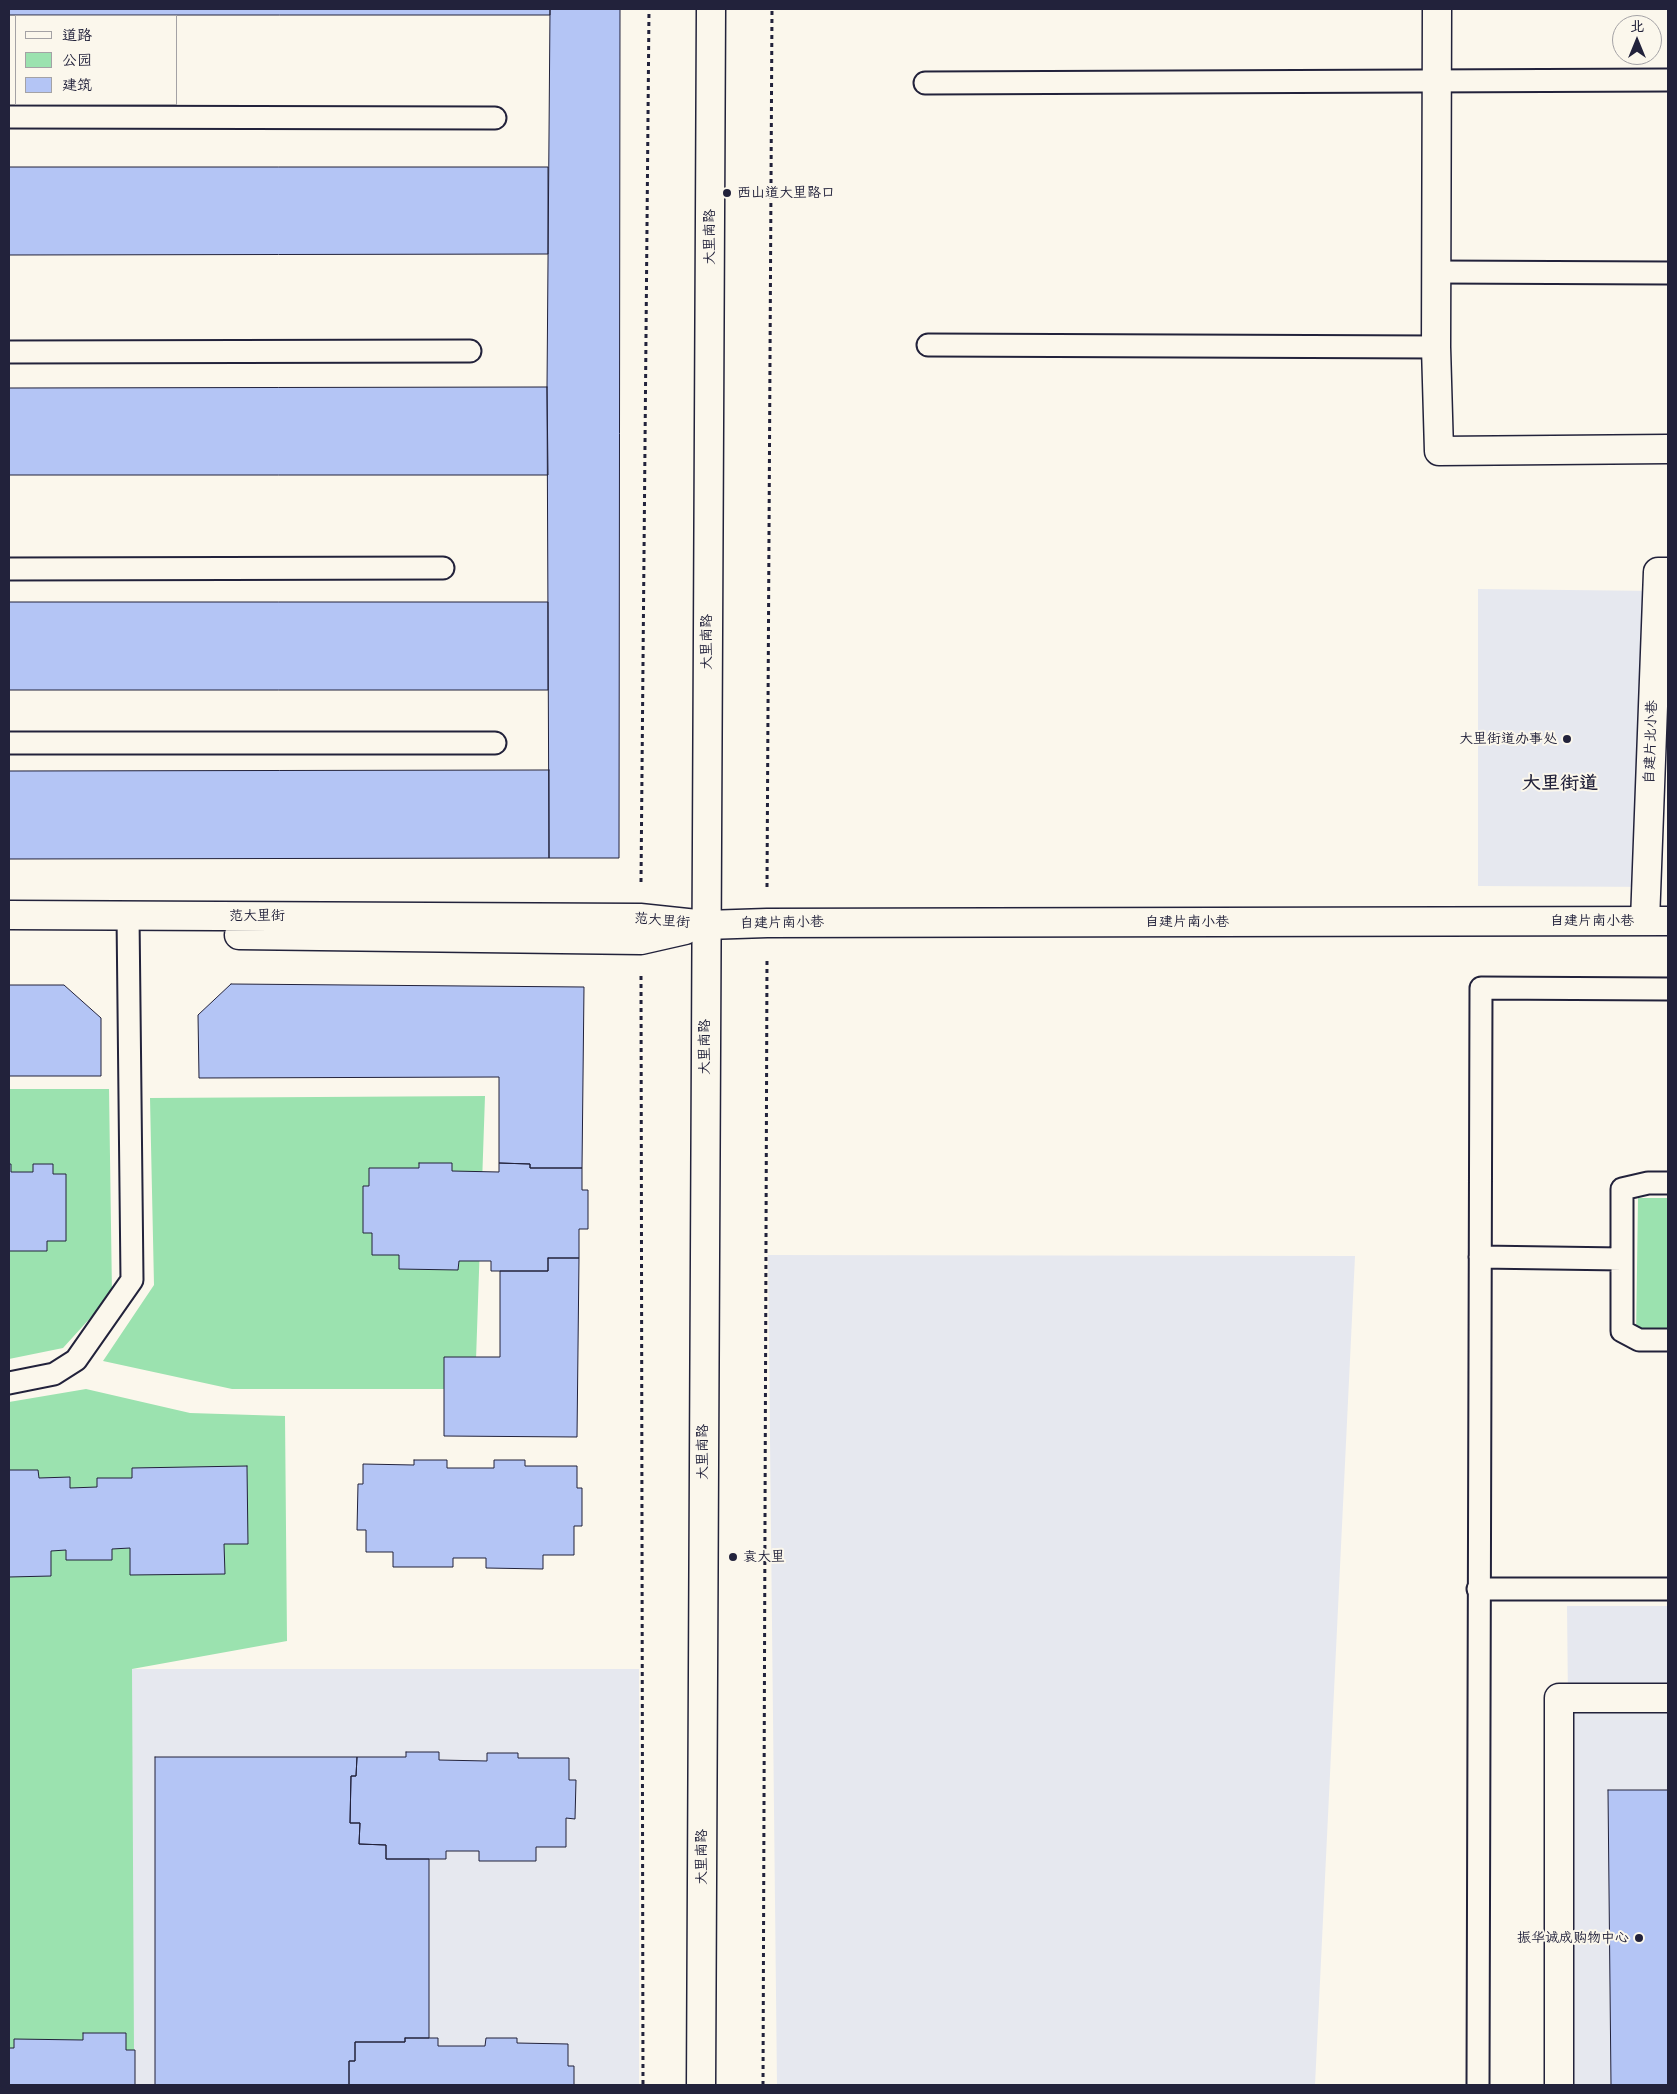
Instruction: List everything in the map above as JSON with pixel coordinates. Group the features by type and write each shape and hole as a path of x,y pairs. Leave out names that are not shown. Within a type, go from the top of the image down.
{"street":[{"name":"大里南路","path":"701,2085 711,9"},
{"path":"1437,9 1436,347 1440,451 1668,449"},
{"name":"自建片北小巷","path":"1656,921 1658,572 1668,572"},
{"name":"范大里街","path":"9,915 128,924 641,929 706,925"},
{"name":"自建片南小巷","path":"706,925 767,923 1656,921"},
{"name":"范大里街","path":"9,934 128,924"},
{"path":"1559,2085 1559,1698 1668,1698"}],"lane":[{"path":"925,83 1668,80"},
{"path":"9,117 495,118"},
{"path":"1437,272 1668,273"},
{"path":"928,345 1436,347"},
{"path":"9,352 470,351"},
{"path":"9,569 443,568"},
{"path":"9,743 495,743"},
{"path":"9,1382 54,1374 76,1360 132,1280 128,924"},
{"path":"1478,2085 1481,988 1668,988"},
{"path":"1668,1183 1648,1183 1622,1189 1622,1331 1639,1340 1668,1340"},
{"path":"1480,1257 1622,1259"},
{"path":"1478,1589 1668,1589"}],"path":[{"path":"643,2085 641,929 649,9"},
{"path":"763,2085 772,9"}],"shaded area":[{"name":"大里街道办事处","path":"1478,589 1658,591 1656,887 1478,886"},
{"path":"768,1255 1355,1256 1315,2085 777,2085"},
{"path":"1567,1606 1668,1606 1668,2085 1572,2085"},
{"path":"132,1669 639,1669 639,2085 131,2085"}],"green space":[{"path":"9,1089 109,1089 112,1294 63,1348 9,1359"},
{"path":"485,1096 475,1389 232,1389 103,1361 154,1285 150,1098"},
{"path":"1638,1198 1668,1198 1668,1339 1636,1339"},
{"path":"86,1389 190,1413 285,1416 287,1641 132,1669 134,2053 9,2052 9,1402"}],"building":[{"path":"9,9 550,9 550,15 9,15"},
{"path":"550,9 620,9 619,858 549,858 547,387"},
{"path":"9,167 548,167 548,254 9,255"},
{"path":"547,387 548,475 9,475 9,388"},
{"path":"9,602 548,602 548,690 9,690"},
{"path":"549,770 549,858 9,859 9,771"},
{"path":"231,984 584,987 582,1168 530,1168 530,1164 499,1163 499,1077 199,1078 198,1015"},
{"path":"9,985 64,985 101,1018 101,1076 9,1076"},
{"path":"419,1163 452,1163 452,1171 499,1172 499,1163 530,1164 530,1168 582,1168 582,1190 588,1190 588,1229 579,1229 579,1258 548,1258 548,1271 491,1271 491,1261 459,1261 458,1270 399,1269 399,1255 372,1255 372,1233 363,1233 363,1186 369,1186 369,1168 419,1168"},
{"path":"9,1164 11,1164 11,1172 33,1172 33,1164 53,1164 53,1174 66,1174 66,1241 47,1241 47,1251 9,1251"},
{"path":"548,1258 579,1258 577,1437 444,1436 444,1357 500,1357 500,1271 548,1271"},
{"path":"414,1460 447,1460 447,1468 494,1468 494,1460 525,1460 525,1466 577,1466 577,1488 582,1488 582,1526 574,1526 574,1555 543,1555 543,1569 486,1568 486,1558 453,1558 453,1567 393,1567 393,1552 366,1552 366,1530 357,1530 358,1484 363,1484 363,1464 414,1465"},
{"path":"247,1466 248,1544 224,1544 225,1574 130,1575 130,1548 112,1549 112,1560 66,1560 66,1550 51,1551 51,1576 9,1577 9,1470 38,1470 39,1478 70,1477 70,1488 97,1487 97,1478 132,1478 132,1468"},
{"path":"406,1752 439,1752 439,1760 487,1761 487,1753 518,1753 518,1758 569,1758 569,1780 576,1780 575,1819 566,1818 566,1847 536,1847 536,1861 479,1861 479,1851 446,1851 446,1859 386,1859 386,1845 359,1844 360,1823 350,1823 351,1776 356,1776 357,1757 406,1757"},
{"path":"155,1757 357,1757 356,1776 351,1776 350,1823 360,1823 359,1844 386,1845 386,1859 429,1859 429,2038 405,2038 405,2042 355,2042 355,2061 349,2061 349,2085 155,2085"},
{"name":"振华诚成购物中心","path":"1608,1790 1668,1790 1668,2085 1611,2085"},
{"path":"83,2033 126,2033 126,2050 135,2050 135,2085 9,2085 9,2048 14,2048 14,2039 83,2040"},
{"path":"405,2038 438,2038 438,2046 485,2046 486,2038 517,2038 517,2043 568,2044 568,2066 574,2066 574,2085 349,2085 349,2061 355,2061 355,2042 405,2042"}],"place":[{"name":"西山道大里路口","path":"727,193"},
{"name":"大里街道办事处","path":"1567,739"},
{"name":"袁大里","path":"733,1557"},
{"name":"振华诚成购物中心","path":"1639,1938"}],"district":[{"name":"大里街道","path":"1560,784"}]}
